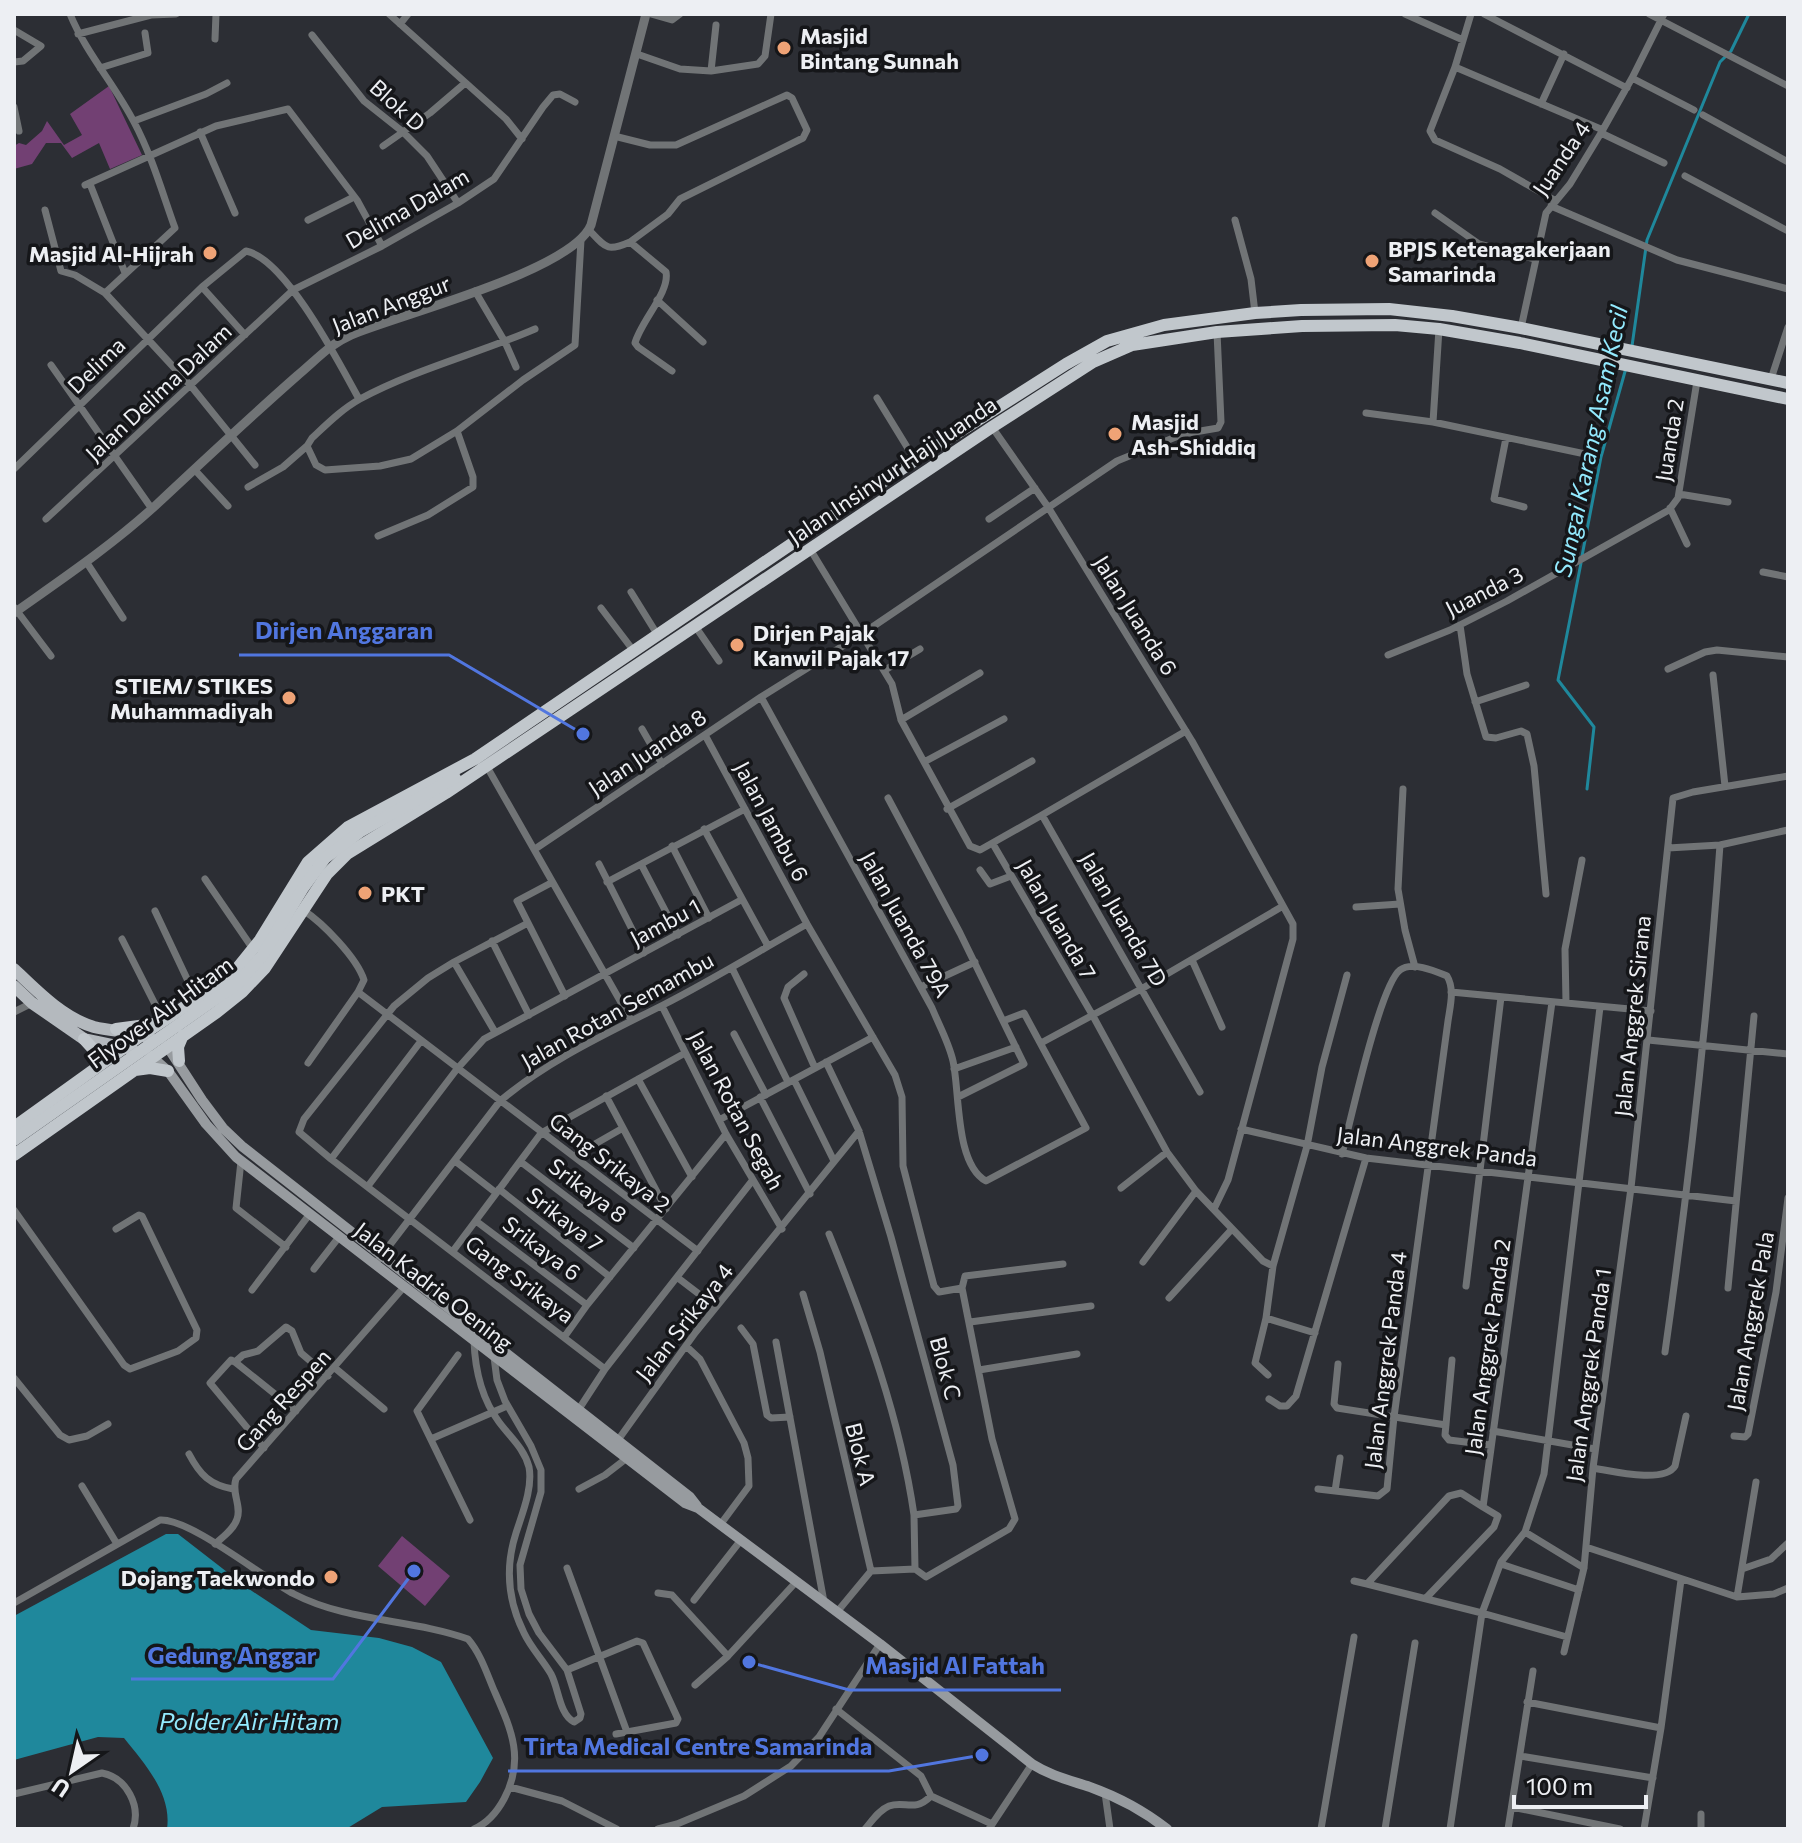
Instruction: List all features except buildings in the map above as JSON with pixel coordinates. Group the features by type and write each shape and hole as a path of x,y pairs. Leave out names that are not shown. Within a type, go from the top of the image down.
{"highway":[{"name":"Jalan Insinyur Haji Juanda","path":"14,1155 217,1012 258,976 327,874 365,840 446,793 633,650 915,460 1107,341 1164,325 1255,313 1389,309 1521,328 1788,383"},
{"path":"1301,310 1302,326"},
{"name":"Jalan Insinyur Haji Juanda","path":"18,1124 162,1021 231,976 253,949 308,862 328,842 374,812 480,764 695,626 992,427 1093,362 1117,351 1154,340 1302,326 1380,325 1439,329 1788,399"},
{"name":"Flyover Air Hitam","path":"14,1140 238,983 262,956 316,869 336,848 480,764"},
{"path":"116,1029 162,1021"},
{"path":"179,1061 178,1047 183,1035"},
{"path":"84,1039 93,1049 97,1067"},
{"path":"133,1070 150,1068 168,1071"},
{"path":"18,1124 36,1139"}],"main road":[{"path":"14,969 40,995 93,1027 142,1035 167,1046"},
{"path":"14,986 32,1003 84,1039 126,1047 151,1056"},
{"name":"Jalan Kadrie Oening","path":"167,1046 223,1128 243,1147 378,1260 493,1342 627,1458 685,1503 698,1508"},
{"name":"Jalan Kadrie Oening","path":"151,1056 168,1071 206,1124 241,1161 339,1237 378,1260 404,1287 494,1357 618,1440 690,1497 698,1508 880,1644 1032,1764 1053,1776 1105,1793 1144,1812 1167,1829"}],"street":[{"path":"70,14 78,34 134,121 175,228 105,293"},
{"path":"78,34 151,15 176,14"},
{"path":"215,39 216,14"},
{"path":"389,14 506,119 522,139"},
{"path":"400,24 408,14"},
{"path":"648,14 672,20 680,14"},
{"name":"Jalan Anggur","path":"15,610 87,563 152,509 231,433 329,347 350,335 540,265 581,240 589,230 648,14"},
{"path":"637,54 680,69 711,71 761,62 765,56 771,14"},
{"path":"1405,14 1463,40"},
{"path":"1471,14 1455,67 1430,131 1432,138 1500,169 1553,204 1645,248 1689,264 1788,289"},
{"path":"1484,14 1627,88"},
{"path":"1649,14 1662,17 1788,86"},
{"name":"Juanda 4","path":"1521,328 1544,218 1570,184 1602,132 1662,17"},
{"path":"711,71 716,25"},
{"path":"14,30 41,46 23,61 14,62"},
{"path":"100,68 148,53 145,33"},
{"name":"Blok D","path":"312,35 364,101 427,156 458,203"},
{"path":"1541,104 1564,54"},
{"path":"1455,67 1664,163"},
{"path":"1632,78 1694,110"},
{"path":"134,121 227,83"},
{"path":"383,146 464,84"},
{"name":"Delima Dalam","path":"293,290 382,246 458,203 499,175 553,95 560,94 575,102"},
{"path":"589,230 610,249 616,249 668,214 680,199 803,138 807,130 792,98 787,95 676,145 650,145 614,136"},
{"path":"14,107 19,131"},
{"path":"125,273 87,185 200,132 288,109 354,197 382,246"},
{"path":"1703,115 1788,162"},
{"path":"200,132 235,213"},
{"path":"1685,176 1788,231"},
{"path":"308,220 354,197"},
{"path":"45,210 61,271 75,275 105,293 191,386 255,465"},
{"path":"1435,213 1479,244 1535,259"},
{"path":"1235,220 1251,279 1255,313"},
{"path":"307,446 316,465 325,470 380,466 411,459 457,431 575,345 581,240"},
{"path":"630,242 666,272 667,281 644,319 635,343 672,371"},
{"name":"Delima","path":"14,469 228,263 249,250 273,268 293,290"},
{"path":"202,287 245,335"},
{"path":"293,290 359,399"},
{"name":"Jalan Delima Dalam","path":"46,519 293,290"},
{"path":"475,291 516,367"},
{"path":"657,300 703,342"},
{"path":"1771,379 1788,327"},
{"path":"248,487 283,467 321,429 359,399 441,363 535,329"},
{"path":"1433,422 1439,329"},
{"path":"862,634 1134,452 1183,434 1218,428 1221,422 1217,332"},
{"path":"51,365 152,509"},
{"name":"Juanda 2","path":"1593,551 1658,517 1670,508 1679,494 1697,381"},
{"path":"877,398 915,460"},
{"path":"1366,413 1433,422 1590,455"},
{"name":"Jalan Juanda 6","path":"992,427 1048,507 1186,731 1293,924 1293,939 1241,1129"},
{"path":"378,536 428,515 470,490 474,484 457,431"},
{"path":"1506,438 1494,499 1524,507"},
{"path":"194,469 228,506"},
{"path":"989,519 1035,488"},
{"path":"1679,494 1728,502"},
{"path":"1670,508 1687,544"},
{"name":"Jalan Juanda 7","path":"810,549 885,670 894,688 901,720 947,809 971,848 978,851 993,844 1093,1016 1167,1152 1196,1191 1263,1261 1273,1266"},
{"name":"Juanda 3","path":"1388,655 1460,625 1562,571 1593,551"},
{"path":"87,563 123,618"},
{"path":"1763,572 1788,577"},
{"path":"631,592 659,649"},
{"path":"601,608 633,650"},
{"path":"15,610 51,656"},
{"path":"1460,625 1467,674 1486,737 1496,738 1521,731 1527,734 1534,766 1546,894"},
{"path":"695,626 719,661"},
{"name":"Jalan Juanda 8","path":"535,849 761,697 862,634"},
{"path":"885,670 920,649"},
{"path":"1668,669 1705,652 1717,650 1788,657"},
{"path":"901,720 980,673"},
{"path":"1713,675 1725,786 1788,776"},
{"path":"1475,702 1526,685"},
{"name":"Jalan Juanda 79A","path":"761,697 921,987 943,1033 954,1069 962,1140 983,1180 1036,1156 1086,1128 1041,1043"},
{"path":"924,762 1004,719"},
{"path":"642,729 662,764"},
{"path":"993,844 1186,731"},
{"name":"Jalan Jambu 6","path":"705,735 807,924 899,1085 902,1097 903,1166 934,1286 939,1292 962,1288"},
{"path":"947,809 1032,761"},
{"path":"480,764 535,849 631,1020"},
{"name":"Jalan Anggrek Sirana","path":"1631,1188 1674,797 1725,786"},
{"path":"1342,1154 1388,989 1401,969 1415,967 1398,889 1403,789"},
{"path":"888,798 975,962 1024,1064 958,1097"},
{"path":"607,882 745,809"},
{"name":"Jalan Juanda 7D","path":"1042,815 1200,1092"},
{"path":"704,829 768,946"},
{"path":"1668,848 1720,845 1788,830"},
{"path":"1665,1352 1687,1196 1720,845"},
{"path":"672,846 709,918"},
{"path":"1566,1003 1565,949 1582,860"},
{"path":"599,864 644,953"},
{"path":"642,866 678,935"},
{"path":"980,870 990,884 1011,876"},
{"path":"205,879 253,949"},
{"path":"549,884 517,901 565,996"},
{"name":"Jambu 1","path":"368,1186 474,1048 495,1032 741,900"},
{"path":"1356,907 1400,904"},
{"path":"1003,1021 1024,1013 1041,1043 1283,906"},
{"path":"303,910 326,929 361,969 364,980 308,1063"},
{"path":"155,911 197,1000"},
{"path":"385,1014 414,989 454,962 528,923"},
{"name":"Jalan Rotan Semambu","path":"378,1260 500,1101 521,1083 807,924"},
{"path":"122,939 162,1021"},
{"path":"492,941 529,1015"},
{"path":"1192,960 1222,1027"},
{"path":"454,962 495,1032"},
{"path":"921,987 975,962"},
{"name":"Jalan Anggrek Panda 4","path":"1318,1489 1378,1496 1387,1489 1451,992 1451,980 1445,975 1415,967"},
{"path":"732,968 834,1161"},
{"path":"804,974 788,987 784,998 815,1068"},
{"path":"1268,1375 1255,1363 1266,1318 1273,1266 1307,1146 1322,1067 1347,975"},
{"name":"Gang Srikaya 2","path":"358,992 698,1251"},
{"path":"1451,992 1651,1011"},
{"path":"1466,1286 1501,997"},
{"name":"Jalan Anggrek Panda 2","path":"1483,1507 1552,1002"},
{"path":"14,1012 32,1003"},
{"name":"Jalan Rotan Segah","path":"662,1006 726,1134 782,1229"},
{"name":"Jalan Anggrek Panda 1","path":"1450,1829 1482,1613 1501,1564 1525,1532 1535,1506 1548,1442 1600,1007"},
{"name":"Gang Srikaya","path":"385,1014 304,1119 299,1128 301,1135 605,1369"},
{"path":"1728,1288 1754,1016"},
{"path":"734,1034 810,1194"},
{"path":"719,1120 873,1037"},
{"path":"1648,1040 1788,1054"},
{"path":"331,1159 421,1041"},
{"path":"954,1069 1016,1047"},
{"path":"453,1251 543,1132 685,1053"},
{"path":"826,1062 859,1131"},
{"path":"638,1079 692,1177"},
{"path":"606,1096 666,1209"},
{"path":"574,1156 623,1128"},
{"path":"1214,1209 1228,1180 1241,1129"},
{"name":"Jalan Anggrek Panda","path":"1241,1129 1366,1158 1736,1201"},
{"name":"Jalan Srikaya 4","path":"618,1440 716,1307 859,1131"},
{"name":"Blok C","path":"859,1131 932,1383 953,1465 959,1503 956,1509 914,1515"},
{"path":"565,1336 726,1134"},
{"path":"1121,1188 1167,1152"},
{"path":"1269,1399 1280,1406 1287,1406 1296,1396 1366,1158"},
{"path":"241,1161 236,1208 286,1247"},
{"name":"Srikaya 7","path":"455,1161 610,1277"},
{"name":"Srikaya 8","path":"521,1162 634,1248"},
{"path":"576,1413 605,1369 752,1181"},
{"name":"Jalan Anggrek Panda 1","path":"1564,1652 1584,1568 1595,1449 1631,1188"},
{"path":"1143,1262 1196,1191"},
{"name":"Jalan Anggrek Pala","path":"1734,1436 1745,1437 1748,1434 1774,1301 1788,1198"},
{"path":"14,1210 124,1365 130,1369 178,1351 196,1338 197,1330 144,1218 139,1215 116,1229"},
{"path":"252,1290 309,1215"},
{"name":"Srikaya 6","path":"476,1221 587,1305"},
{"path":"1169,1298 1232,1229"},
{"path":"829,1234 861,1314 905,1460 914,1515 915,1569"},
{"path":"314,1269 339,1237"},
{"path":"837,1612 871,1571 915,1569 926,1577 1009,1529 1015,1519 992,1439 962,1288 965,1276 1063,1264"},
{"path":"678,1278 716,1307"},
{"name":"Gang Respen","path":"233,1489 236,1479 404,1287"},
{"name":"Blok A","path":"803,1294 820,1352 871,1571"},
{"path":"970,1322 1091,1306"},
{"path":"1266,1318 1315,1333"},
{"path":"235,1362 243,1355 258,1351 286,1327 292,1331 301,1353 328,1376"},
{"path":"741,1328 753,1344 767,1415 771,1418 790,1417"},
{"path":"474,1341 479,1378 493,1413 519,1446 530,1473 509,1559 510,1590 525,1635 559,1691 564,1712 574,1722 581,1714 567,1670 539,1633 521,1589 520,1565 542,1483 537,1458 507,1406 497,1380 493,1342"},
{"path":"776,1342 824,1602"},
{"path":"686,1346 700,1359 744,1443 748,1458 749,1486 720,1525"},
{"path":"979,1370 1077,1354"},
{"path":"458,1355 417,1411 470,1520"},
{"path":"264,1448 210,1383 229,1360 296,1411"},
{"path":"1452,1360 1445,1435 1449,1440 1490,1445"},
{"path":"1338,1364 1334,1404 1337,1408 1446,1425"},
{"path":"335,1368 384,1409"},
{"path":"14,1378 60,1435 69,1440 87,1436 108,1424"},
{"path":"431,1439 507,1406"},
{"path":"1593,1468 1658,1476 1670,1473 1675,1466 1686,1416"},
{"path":"1493,1431 1595,1449"},
{"path":"189,1454 210,1482 233,1489 239,1513 237,1520 215,1544"},
{"path":"579,1489 627,1458"},
{"path":"1335,1491 1340,1458"},
{"path":"1737,1597 1756,1482"},
{"path":"82,1486 117,1544"},
{"path":"1367,1584 1449,1496 1461,1493 1498,1516 1494,1527 1426,1598"},
{"path":"14,1603 160,1520 168,1519 215,1544 292,1593 317,1604 468,1639 477,1650 514,1740 515,1767 510,1787 492,1816 474,1829"},
{"path":"1525,1532 1584,1568"},
{"path":"694,1600 741,1540"},
{"path":"1742,1569 1771,1559 1788,1543"},
{"path":"1586,1547 1737,1597 1774,1594 1788,1588"},
{"path":"1501,1564 1579,1590"},
{"path":"567,1568 627,1732"},
{"path":"1644,1829 1681,1580"},
{"path":"1354,1581 1567,1637"},
{"path":"695,1685 728,1656 796,1582"},
{"path":"658,1593 672,1595 728,1656"},
{"path":"514,1640 525,1635"},
{"path":"1321,1829 1354,1637"},
{"path":"567,1670 637,1641 643,1643 678,1719 676,1723 616,1734"},
{"path":"1385,1829 1415,1643"},
{"path":"658,1829 744,1796 791,1766 819,1737 880,1644"},
{"path":"1508,1829 1533,1671"},
{"path":"1527,1702 1661,1728"},
{"path":"836,1709 921,1776 931,1796 990,1827 1032,1764"},
{"path":"1520,1756 1653,1778"},
{"path":"14,1794 89,1775 113,1775 129,1793 135,1806 133,1829"},
{"path":"510,1787 562,1801 617,1829"},
{"path":"1105,1793 1110,1829"},
{"path":"865,1829 886,1807 897,1804 916,1806 931,1796"},
{"path":"1512,1807 1620,1829"},
{"path":"1701,1814 1701,1829"}],"shaded area":[{"path":"109,86 142,155 110,169 99,143 72,158 61,143 46,143 32,164 14,169 14,146 19,143 26,145 42,131 47,121 64,145 82,135 70,114"},
{"path":"402,1536 450,1576 425,1606 378,1566"}],"water":[{"name":"Polder Air Hitam","path":"166,1534 178,1534 249,1589 311,1630 379,1638 412,1647 441,1662 493,1758 466,1802 382,1807 346,1829 167,1829 161,1792 124,1738 98,1737 14,1760 14,1616"}],"waterway":[{"name":"Sungai Karang Asam Kecil","path":"1632,346 1647,240 1720,62 1731,51 1749,14"},
{"name":"Sungai Karang Asam Kecil","path":"1582,556 1601,457 1626,368"},
{"name":"Sungai Karang Asam Kecil","path":"1581,563 1558,680 1594,727 1587,789"}],"place":[{"name":"Masjid Bintang Sunnah","path":"784,48"},
{"name":"Masjid Al-Hijrah","path":"210,253"},
{"name":"BPJS Ketenagakerjaan Samarinda","path":"1372,261"},
{"name":"Masjid Ash-Shiddiq","path":"1115,434"},
{"name":"Dirjen Pajak Kanwil Pajak 17","path":"737,645"},
{"name":"STIEM/ STIKES Muhammadiyah","path":"289,698"},
{"name":"Dirjen Anggaran","path":"583,734"},
{"name":"PKT","path":"365,893"},
{"name":"Gedung Anggar","path":"414,1571"},
{"name":"Dojang Taekwondo","path":"331,1577"},
{"name":"Masjid Al Fattah","path":"749,1662"},
{"name":"Tirta Medical Centre Samarinda","path":"982,1755"}]}
